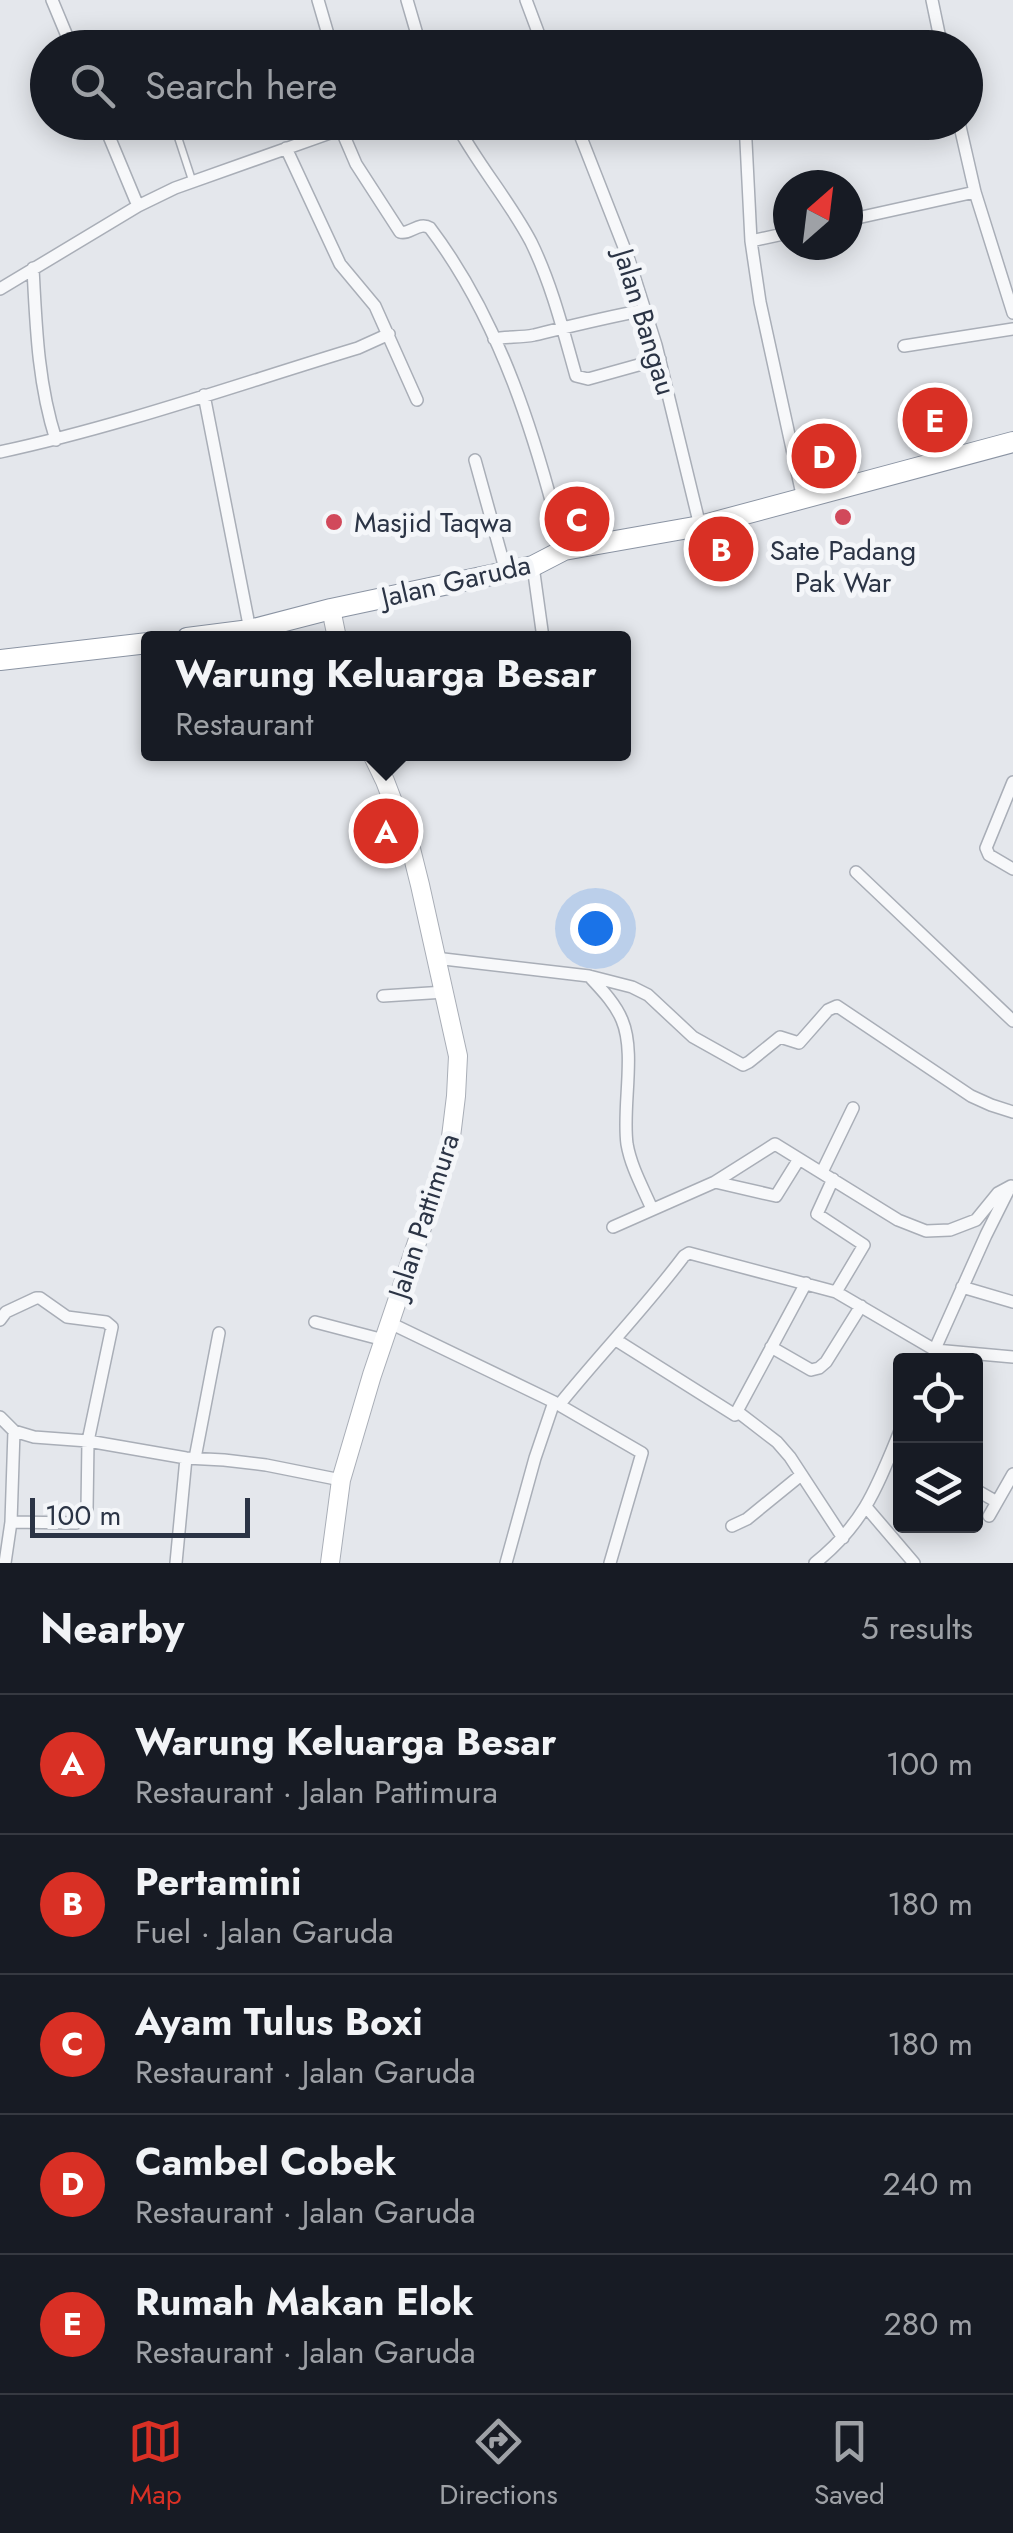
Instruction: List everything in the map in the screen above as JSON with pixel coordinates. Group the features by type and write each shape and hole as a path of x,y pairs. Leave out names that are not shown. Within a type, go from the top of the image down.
{"highway":[{"name":"Jalan Garuda","path":"242,631 533,566 564,550 700,526 1013,442"},
{"path":"0,660 141,644"}],"street":[{"path":"52,0 64,30"},
{"path":"318,0 327,30"},
{"path":"407,0 416,30"},
{"path":"526,0 537,30"},
{"path":"932,0 938,30"},
{"path":"111,140 138,206"},
{"path":"0,289 138,206 193,181 309,140"},
{"path":"354,140 356,164 400,232 426,226 470,288 536,444 564,550"},
{"path":"464,140 530,240 563,326 576,376 582,379 660,359"},
{"name":"Jalan Bangau","path":"582,140 628,260 660,359 700,526"},
{"path":"746,140 751,240 763,317 803,499"},
{"path":"963,140 975,192 1013,312"},
{"path":"286,148 340,264 370,297 390,334 417,400"},
{"path":"863,217 975,192"},
{"path":"751,240 773,235"},
{"path":"33,268 41,378 56,440"},
{"path":"494,340 645,310"},
{"path":"904,346 1013,329"},
{"path":"0,452 56,440 358,348 390,334"},
{"path":"204,395 250,630"},
{"path":"475,460 506,572"},
{"path":"533,566 543,631"},
{"path":"332,609 336,631"},
{"name":"Jalan Pattimura","path":"330,1563 341,1480 450,1145 458,1056 411,849 376,761"},
{"path":"1013,782 986,848 1013,869"},
{"path":"856,872 1013,1021"},
{"path":"436,958 590,976 640,990 693,1037 742,1065 780,1037 800,1043 828,1010 837,1006 972,1096 1013,1112"},
{"path":"590,976 623,1021 627,1043 628,1146 650,1204"},
{"path":"383,996 444,992"},
{"path":"836,1292 864,1245 817,1214 853,1108"},
{"path":"613,1227 650,1204 715,1182 775,1144 898,1220 926,1231 950,1230 976,1220 998,1193 1012,1185"},
{"path":"715,1182 776,1196 799,1159"},
{"path":"933,1353 1012,1185"},
{"path":"506,1563 534,1458 557,1404 688,1253 836,1292 929,1353"},
{"path":"616,1340 735,1415 806,1284"},
{"path":"962,1287 1013,1302"},
{"path":"0,1320 6,1312 40,1298 67,1317 106,1322 112,1327 88,1442 84,1519 76,1523 11,1522"},
{"path":"771,1347 811,1370 818,1368 826,1362 860,1306"},
{"path":"315,1322 387,1332 557,1404 643,1454 610,1563"},
{"path":"176,1563 190,1458 219,1333"},
{"path":"983,1356 1013,1357"},
{"path":"738,1412 777,1442 843,1538"},
{"path":"0,1416 14,1431 34,1437 266,1465 341,1480"},
{"path":"5,1563 11,1522 14,1431"},
{"path":"816,1563 843,1538 866,1508 893,1461"},
{"path":"989,1516 1013,1474"},
{"path":"732,1526 748,1519 801,1475"},
{"path":"983,1494 997,1502"},
{"path":"866,1508 914,1563"}],"lane":[{"path":"178,140 193,181"}],"place":[{"name":"Rumah Makan Elok","path":"935,420"},
{"name":"Cambel Cobek","path":"824,456"},
{"name":"Sate Padang Pak War","path":"843,517"},
{"name":"Ayam Tulus Boxi","path":"577,519"},
{"name":"Masjid Taqwa","path":"334,522"},
{"name":"Pertamini","path":"721,549"},
{"name":"Warung Keluarga Besar","path":"386,831"}]}
